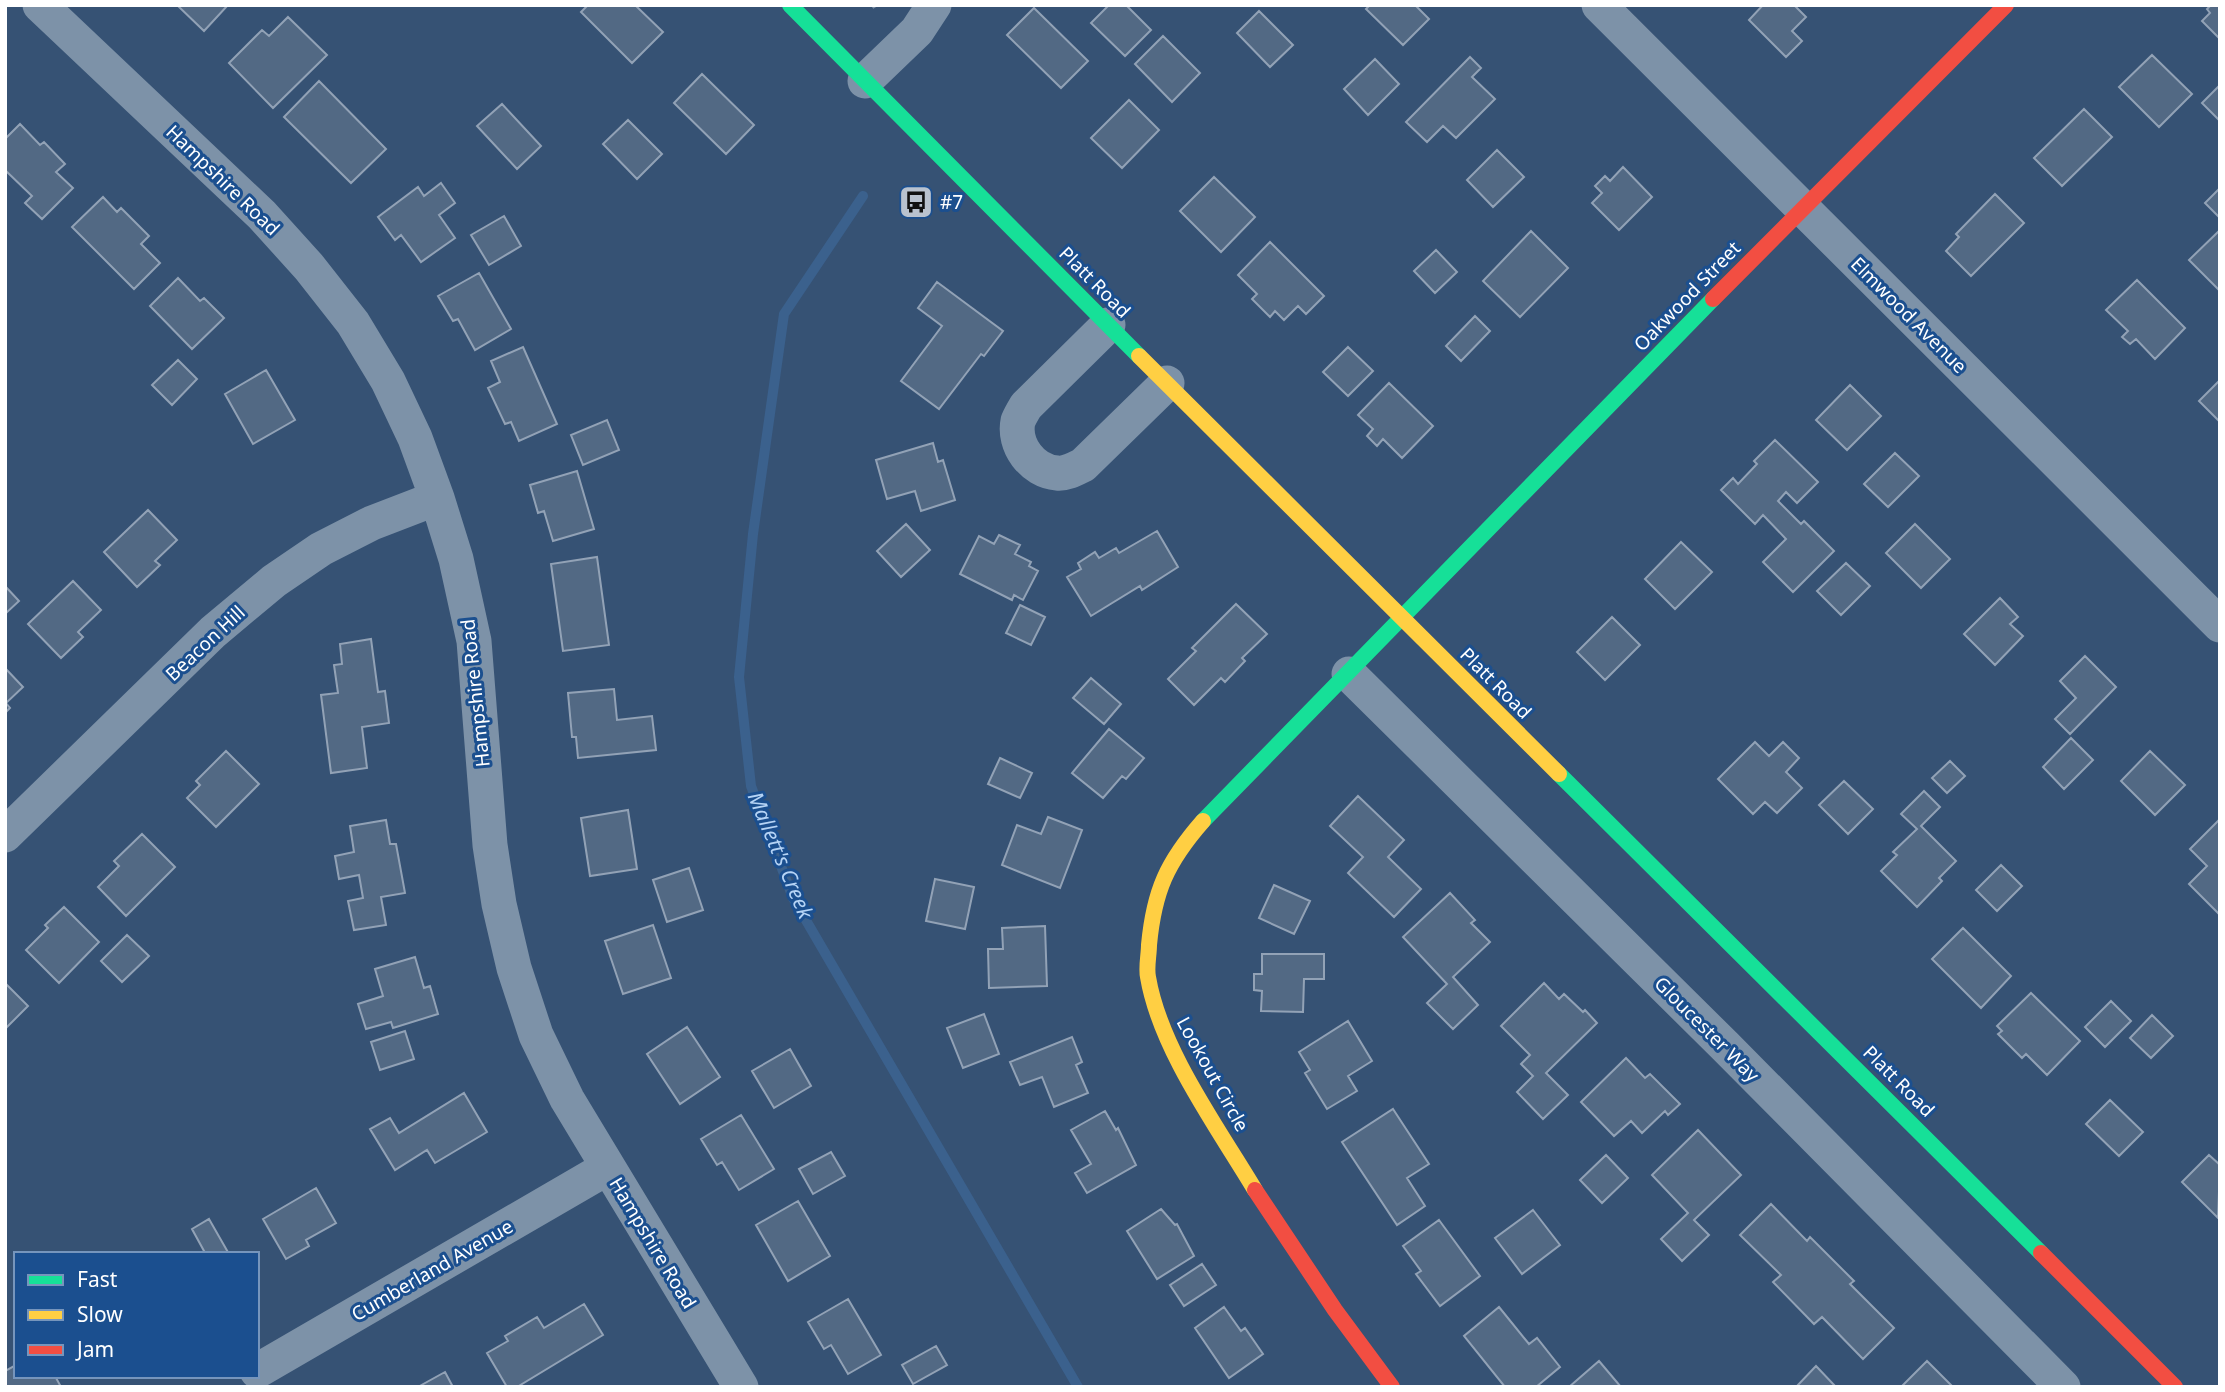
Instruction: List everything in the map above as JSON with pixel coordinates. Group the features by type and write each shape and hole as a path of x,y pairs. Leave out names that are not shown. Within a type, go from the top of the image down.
{"main road":[{"name":"Platt Road","path":"790,5 1402,620 1778,990 2175,1387"},
{"name":"Oakwood Street","path":"1402,620 1802,208 2006,5"},
{"name":"Lookout Circle","path":"1392,1387 1335,1310 1263,1203 1189,1080 1161,1024 1147,975 1152,912 1170,863 1201,823 1402,620"}],"street":[{"name":"Hampshire Road","path":"40,5 262,215 309,267 353,323 388,382 415,438 438,498 456,559 474,641 490,845 499,904 514,968 536,1035 567,1099 607,1168 741,1387"},
{"path":"865,81 917,31 934,5"},
{"name":"Elmwood Avenue","path":"1599,5 2220,625"},
{"path":"1108,325 1026,406 1018,420 1017,437 1028,459 1057,473 1071,471 1083,465 1167,383"},
{"name":"Beacon Hill","path":"5,835 213,632 274,581 321,549 372,523 438,498"},
{"name":"Gloucester Way","path":"1349,674 1725,1046 2063,1387"},
{"name":"Cumberland Avenue","path":"259,1370 607,1168"}],"building":[{"path":"177,5 228,5 204,31"},
{"path":"588,5 635,5 663,32 632,63 581,12"},
{"path":"1109,5 1126,5 1151,30 1125,56 1091,23"},
{"path":"1370,5 1415,5 1429,19 1403,45 1366,9"},
{"path":"1763,5 1794,5 1806,17 1792,31 1802,41 1786,57 1749,20"},
{"path":"2211,5 2220,5 2220,39 2202,21 2210,13 2207,9"},
{"path":"1034,8 1088,61 1061,88 1007,35"},
{"path":"1259,11 1293,45 1270,67 1237,33"},
{"path":"288,17 327,55 273,108 229,63 262,30 269,36"},
{"path":"1163,36 1200,73 1172,102 1135,64"},
{"path":"2152,55 2192,94 2159,127 2119,87"},
{"path":"1470,57 1481,68 1472,77 1495,99 1456,138 1443,126 1427,142 1406,122"},
{"path":"1375,59 1399,84 1368,115 1344,89"},
{"path":"702,74 754,125 726,154 674,103"},
{"path":"319,81 386,149 351,183 284,117"},
{"path":"2220,85 2220,121 2202,103"},
{"path":"1129,100 1159,130 1122,168 1091,138"},
{"path":"502,104 541,146 517,169 477,126"},
{"path":"2084,109 2112,137 2062,186 2034,158"},
{"path":"628,120 662,154 637,179 603,144"},
{"path":"20,124 40,145 44,142 65,164 56,172 73,188 42,219 25,203 32,196 5,170 5,139"},
{"path":"1497,150 1524,177 1493,207 1467,180"},
{"path":"1623,167 1652,197 1619,230 1592,203 1602,193 1595,186 1605,176 1610,181"},
{"path":"1214,177 1255,217 1221,252 1180,211"},
{"path":"441,183 455,203 439,215 455,238 421,262 401,235 395,240 378,217 418,187 424,196"},
{"path":"2220,188 2220,218 2205,203"},
{"path":"1995,194 2024,223 1971,276 1946,251 1959,237 1956,234"},
{"path":"103,197 117,212 121,208 149,236 141,244 160,263 134,289 72,227"},
{"path":"504,216 521,246 489,265 471,235"},
{"path":"1531,231 1568,268 1520,317 1483,281"},
{"path":"2220,232 2220,291 2189,260"},
{"path":"1270,242 1324,296 1306,314 1298,306 1284,320 1275,311 1270,317 1252,299 1257,294 1238,275"},
{"path":"1436,250 1457,272 1435,293 1414,271"},
{"path":"479,273 511,329 475,350 458,319 453,321 438,296"},
{"path":"178,278 200,301 204,298 224,318 192,349 150,306"},
{"path":"2137,280 2185,328 2155,359 2136,339 2130,344 2122,337 2128,331 2106,310"},
{"path":"937,282 1003,331 984,356 981,354 939,409 901,381 942,326 918,308"},
{"path":"1475,316 1490,331 1461,361 1446,346"},
{"path":"523,347 557,424 519,441 511,422 505,424 488,388 500,382 491,361"},
{"path":"1348,347 1373,371 1348,396 1323,372"},
{"path":"178,360 197,379 172,405 152,385"},
{"path":"266,370 295,420 253,444 225,394"},
{"path":"2220,380 2220,422 2199,401"},
{"path":"1389,383 1433,426 1402,458 1383,439 1377,446 1367,436 1373,429 1358,415"},
{"path":"1850,385 1881,416 1847,450 1816,420"},
{"path":"607,420 619,450 583,465 571,435"},
{"path":"1775,440 1818,482 1797,503 1786,492 1778,501 1801,524 1804,521 1834,551 1793,592 1763,562 1786,539 1763,515 1755,524 1721,490 1733,478 1738,484 1757,464 1754,461"},
{"path":"933,443 938,462 943,460 955,500 921,511 915,491 887,499 876,460"},
{"path":"1895,453 1919,476 1888,507 1864,484"},
{"path":"577,471 594,529 553,541 544,511 538,513 530,485"},
{"path":"148,510 177,540 155,561 160,565 137,587 104,552"},
{"path":"906,524 930,550 901,577 877,551"},
{"path":"1915,524 1950,559 1921,588 1886,553"},
{"path":"1157,531 1178,567 1142,590 1140,586 1091,616 1067,577 1081,569 1078,563 1095,552 1099,558 1116,548 1119,553"},
{"path":"999,535 1020,545 1015,554 1031,562 1029,566 1038,571 1023,600 1014,595 1012,600 960,574 979,536 994,544"},
{"path":"1681,542 1712,572 1675,609 1645,579"},
{"path":"597,557 609,645 563,651 551,564"},
{"path":"1846,563 1870,586 1841,615 1817,591"},
{"path":"73,581 101,610 78,632 83,637 61,658 28,624"},
{"path":"5,586 19,601 5,614"},
{"path":"2000,598 2018,617 2010,624 2023,636 1995,665 1964,634"},
{"path":"1236,604 1267,634 1242,658 1245,661 1225,682 1221,678 1194,705 1168,679 1196,651 1192,648"},
{"path":"1020,605 1045,617 1031,645 1006,633"},
{"path":"1612,617 1640,645 1605,680 1577,652"},
{"path":"371,639 378,692 385,691 389,723 362,727 367,768 331,773 321,695 338,693 334,665 342,664 340,644"},
{"path":"2085,656 2116,687 2070,734 2055,719 2076,698 2060,681"},
{"path":"5,668 23,687 6,703 10,708 5,713"},
{"path":"1091,678 1121,704 1104,724 1073,698"},
{"path":"614,689 617,720 652,716 656,750 578,758 576,737 572,737 568,693"},
{"path":"1109,729 1144,758 1126,779 1122,776 1103,798 1072,773"},
{"path":"2071,738 2093,760 2064,789 2043,767"},
{"path":"1755,742 1769,756 1783,742 1799,758 1786,772 1802,788 1777,813 1765,802 1753,814 1718,779"},
{"path":"226,751 259,784 216,827 187,798 200,785 196,781"},
{"path":"2150,751 2185,785 2155,815 2121,781"},
{"path":"1000,758 1032,773 1020,798 988,784"},
{"path":"1950,761 1965,776 1947,793 1932,778"},
{"path":"1844,781 1873,809 1848,834 1819,805"},
{"path":"1924,791 1940,807 1921,826 1956,861 1939,878 1942,881 1917,907 1881,871 1897,855 1893,852 1917,829 1901,814"},
{"path":"1358,796 1404,840 1388,857 1421,889 1394,917 1348,873 1363,857 1330,826"},
{"path":"628,810 637,869 590,876 581,818"},
{"path":"1048,817 1082,830 1060,888 1002,865 1017,825 1041,834"},
{"path":"386,820 390,844 396,844 405,893 381,897 386,925 354,930 348,901 363,898 359,875 339,879 335,856 354,852 350,826"},
{"path":"2218,821 2220,915 2189,884 2207,866 2190,849"},
{"path":"142,834 175,867 126,916 98,887 119,866 114,861"},
{"path":"2001,865 2022,886 1997,911 1976,890"},
{"path":"689,868 703,910 667,922 653,880"},
{"path":"935,879 974,887 965,929 926,921"},
{"path":"1274,885 1310,901 1294,934 1259,918"},
{"path":"1450,893 1475,920 1471,923 1490,942 1453,977 1478,1005 1453,1029 1427,1003 1447,984 1403,937"},
{"path":"64,907 99,942 59,983 26,950 48,928 45,925"},
{"path":"653,925 671,978 623,994 605,941"},
{"path":"1045,926 1047,986 989,988 988,949 1003,949 1002,928"},
{"path":"1963,928 2011,976 1981,1008 1932,959"},
{"path":"127,935 149,956 122,982 101,961"},
{"path":"1262,954 1324,954 1324,979 1304,979 1303,1012 1261,1011 1262,991 1254,990 1254,974 1262,974"},
{"path":"415,957 424,988 430,986 438,1014 393,1028 391,1022 366,1029 358,1004 383,996 375,969"},
{"path":"5,983 28,1006 5,1029"},
{"path":"1544,983 1559,999 1564,994 1597,1023 1546,1073 1568,1095 1543,1119 1517,1092 1533,1076 1521,1064 1530,1055 1501,1026"},
{"path":"2031,993 2080,1041 2047,1075 2026,1054 2022,1058 1998,1034 2002,1031 1997,1026"},
{"path":"2111,1001 2131,1021 2105,1047 2085,1027"},
{"path":"984,1014 999,1054 963,1068 947,1028"},
{"path":"2152,1015 2173,1036 2151,1058 2130,1038"},
{"path":"1348,1021 1372,1061 1348,1076 1357,1091 1327,1109 1305,1073 1310,1070 1299,1052"},
{"path":"687,1027 720,1077 680,1104 647,1054"},
{"path":"405,1031 414,1059 380,1070 371,1042"},
{"path":"1072,1037 1082,1062 1076,1065 1088,1093 1054,1107 1042,1077 1020,1085 1010,1062"},
{"path":"790,1049 811,1086 774,1108 752,1071"},
{"path":"1626,1058 1645,1078 1650,1074 1680,1104 1668,1115 1665,1111 1642,1133 1631,1121 1614,1136 1581,1102"},
{"path":"464,1093 487,1132 435,1163 427,1150 395,1170 370,1129 390,1118 399,1133"},
{"path":"2110,1100 2143,1132 2119,1156 2086,1124"},
{"path":"1393,1109 1429,1164 1407,1178 1425,1206 1397,1225 1342,1142"},
{"path":"1105,1111 1116,1130 1118,1128 1136,1165 1087,1193 1075,1173 1091,1164 1071,1130"},
{"path":"741,1115 774,1169 739,1190 722,1162 717,1165 701,1139"},
{"path":"1698,1130 1741,1175 1694,1220 1709,1235 1682,1261 1661,1239 1688,1213 1652,1175"},
{"path":"831,1152 845,1176 813,1194 799,1169"},
{"path":"1606,1155 1628,1178 1602,1203 1580,1180"},
{"path":"2209,1155 2220,1165 2218,1218 2182,1182"},
{"path":"316,1188 336,1223 306,1240 309,1246 286,1259 263,1219"},
{"path":"798,1201 830,1256 788,1281 756,1225"},
{"path":"1771,1204 1807,1241 1810,1237 1854,1281 1850,1284 1894,1328 1863,1359 1822,1317 1814,1324 1773,1282 1781,1275 1740,1235"},
{"path":"1161,1209 1177,1224 1194,1256 1157,1279 1127,1231"},
{"path":"1533,1210 1560,1245 1522,1274 1495,1238"},
{"path":"209,1219 228,1252 202,1252 192,1229"},
{"path":"1439,1220 1480,1276 1440,1306 1416,1274 1421,1271 1403,1246"},
{"path":"1202,1264 1216,1285 1184,1306 1170,1285"},
{"path":"848,1299 881,1355 848,1374 831,1345 824,1349 808,1322"},
{"path":"584,1304 603,1335 517,1387 507,1387 487,1353 508,1341 505,1336 537,1317 544,1328"},
{"path":"1224,1307 1241,1331 1245,1328 1263,1354 1229,1378 1195,1328"},
{"path":"1499,1307 1529,1344 1537,1338 1560,1367 1536,1387 1505,1387 1464,1336"},
{"path":"936,1346 947,1365 913,1384 902,1365"},
{"path":"1599,1361 1621,1387 1569,1387"},
{"path":"1927,1361 1953,1387 1901,1387"},
{"path":"14,1366 14,1378 56,1378 61,1387 5,1387 5,1371"},
{"path":"1816,1366 1836,1387 1796,1387"},
{"path":"445,1372 453,1387 418,1387"}],"waterway":[{"name":"Mallett's Creek","path":"863,196 784,314 753,534 739,677 751,786 793,898 1078,1387"}],"traffic: fast":[{"path":"790,5 1139,356"},
{"path":"1203,821 1713,299"},
{"path":"1559,774 2041,1253"}],"traffic: slow":[{"path":"1139,356 1559,774"},
{"path":"1203,821 1180,850 1164,878 1151,926 1148,977 1155,1004 1177,1060 1255,1190"}],"traffic: jam":[{"path":"1713,299 2006,5"},
{"path":"1255,1190 1335,1310 1392,1387"},
{"path":"2041,1253 2175,1387"}],"place":[{"name":"#7","path":"916,202"}]}
